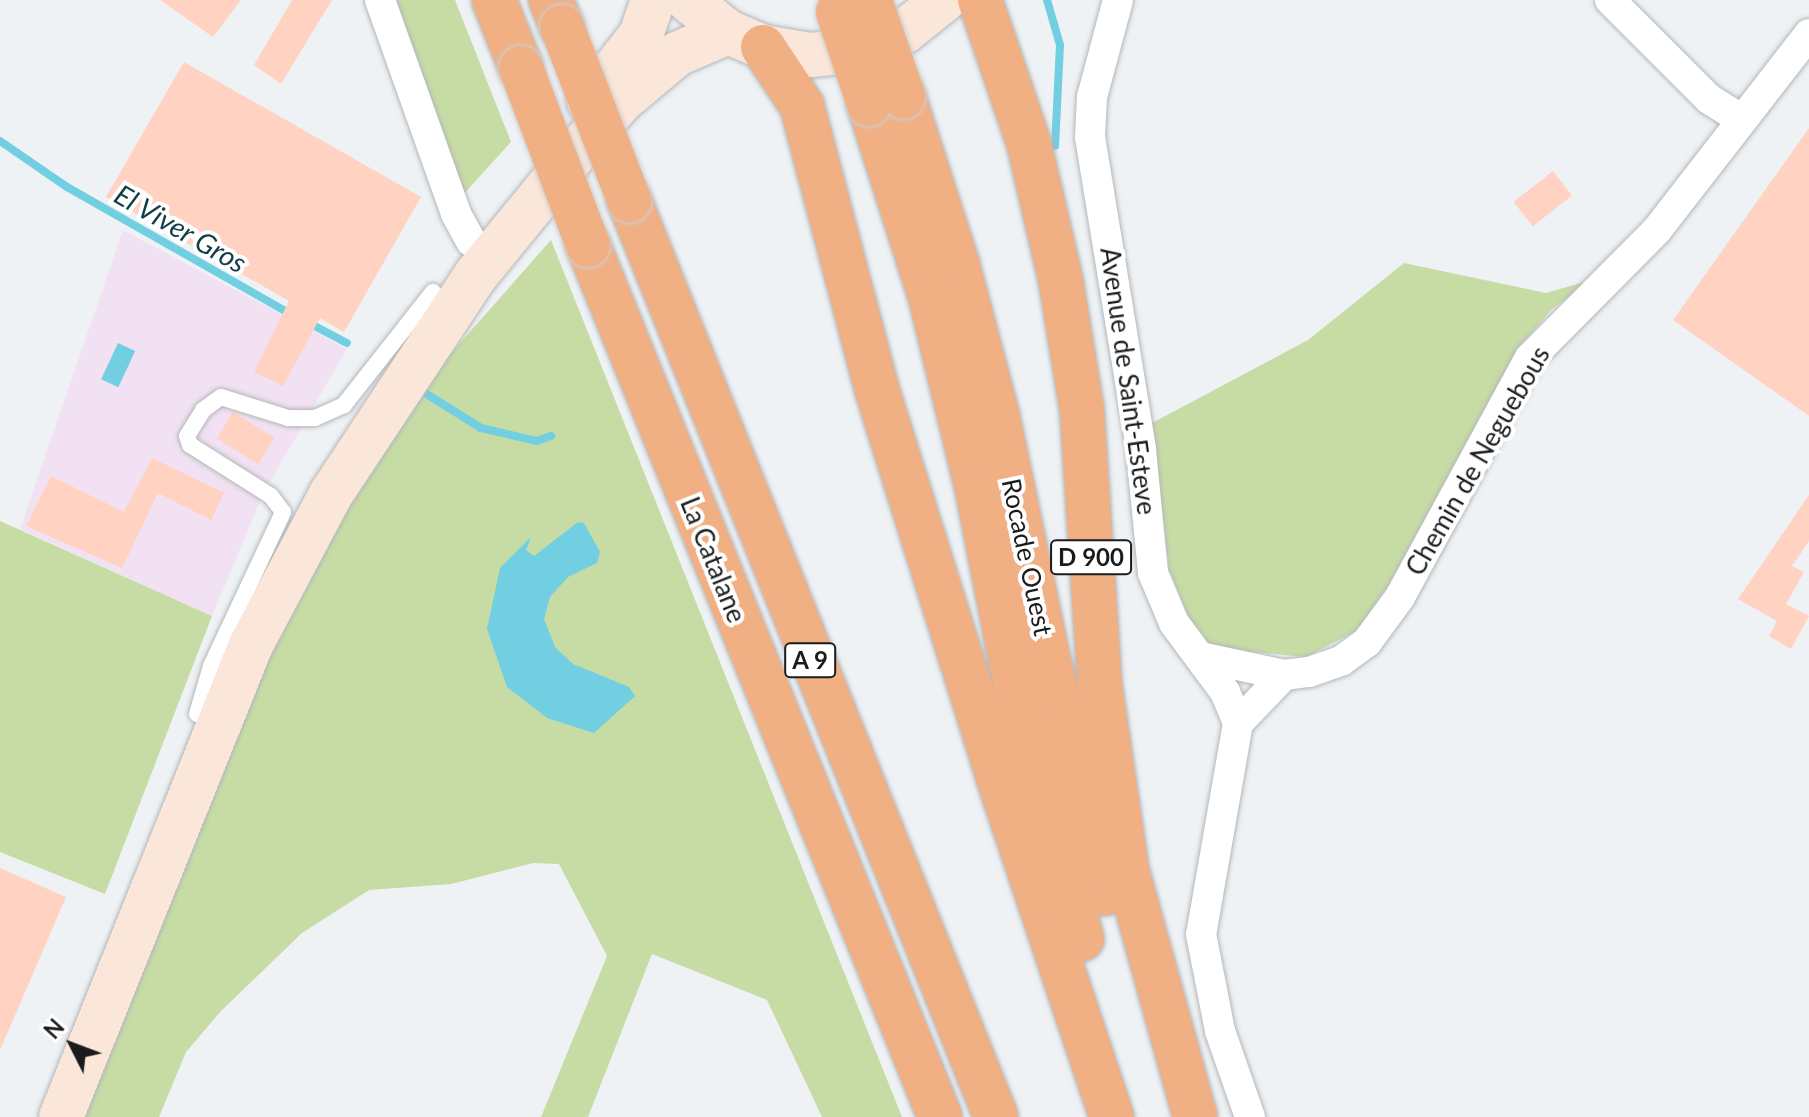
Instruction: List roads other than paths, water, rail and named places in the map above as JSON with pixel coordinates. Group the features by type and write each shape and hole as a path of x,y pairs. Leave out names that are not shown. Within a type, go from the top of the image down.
{"highway":[{"name":"La Catalane","path":"494,0 588,245 940,1117"},
{"name":"D 900","path":"980,0 1029,144 1061,282 1082,410 1100,686 1127,871 1195,1117"},
{"name":"Rocade Ouest","path":"847,4 957,263 997,414 1049,662 1112,922 1175,1117"},
{"name":"La Catalane","path":"557,13 996,1117"},
{"path":"746,39 802,106 882,405 998,777 1112,1117"},
{"name":"Rocade Ouest","path":"886,100 977,488 1022,717 1071,902 1137,1117"}],"main road":[{"path":"37,1117 70,1045 197,714 296,515 433,292 513,185 620,66 641,35 653,0"},
{"path":"688,0 746,39 811,55 859,50 905,31 944,0"},
{"path":"67,1106 251,645 331,494 393,394 476,275 622,100 677,54 746,39"}],"street":[{"path":"380,0 456,214 471,241"},
{"name":"Avenue de Saint-Esteve","path":"1118,0 1092,97 1090,137 1141,450 1153,573 1174,623 1225,692 1238,723"},
{"path":"1610,0 1709,99 1742,120"},
{"name":"Chemin de Neguebous","path":"1284,675 1341,661 1367,642 1400,597 1530,358 1657,230 1809,34"},
{"path":"1200,657 1284,675"},
{"path":"1250,1117 1220,1031 1201,934 1238,723 1284,675"}],"lane":[{"path":"197,714 211,666 283,512 271,496 190,445 187,436 203,410 221,397 288,418 315,418 344,405 433,292"}],"water":[{"path":"118,343 135,351 118,387 101,379"},
{"path":"578,522 584,523 600,552 597,563 568,577 550,597 544,619 555,647 573,664 629,687 635,696 594,733 547,718 507,687 487,629 500,568 531,537 526,550 534,556"}],"waterway":[{"name":"El Viver Gros","path":"1047,0 1060,45 1055,146"},
{"name":"El Viver Gros","path":"0,141 67,187 291,314"},
{"name":"El Viver Gros","path":"307,322 347,343"},
{"name":"El Viver Gros","path":"417,388 481,428 537,441 551,436"}]}
